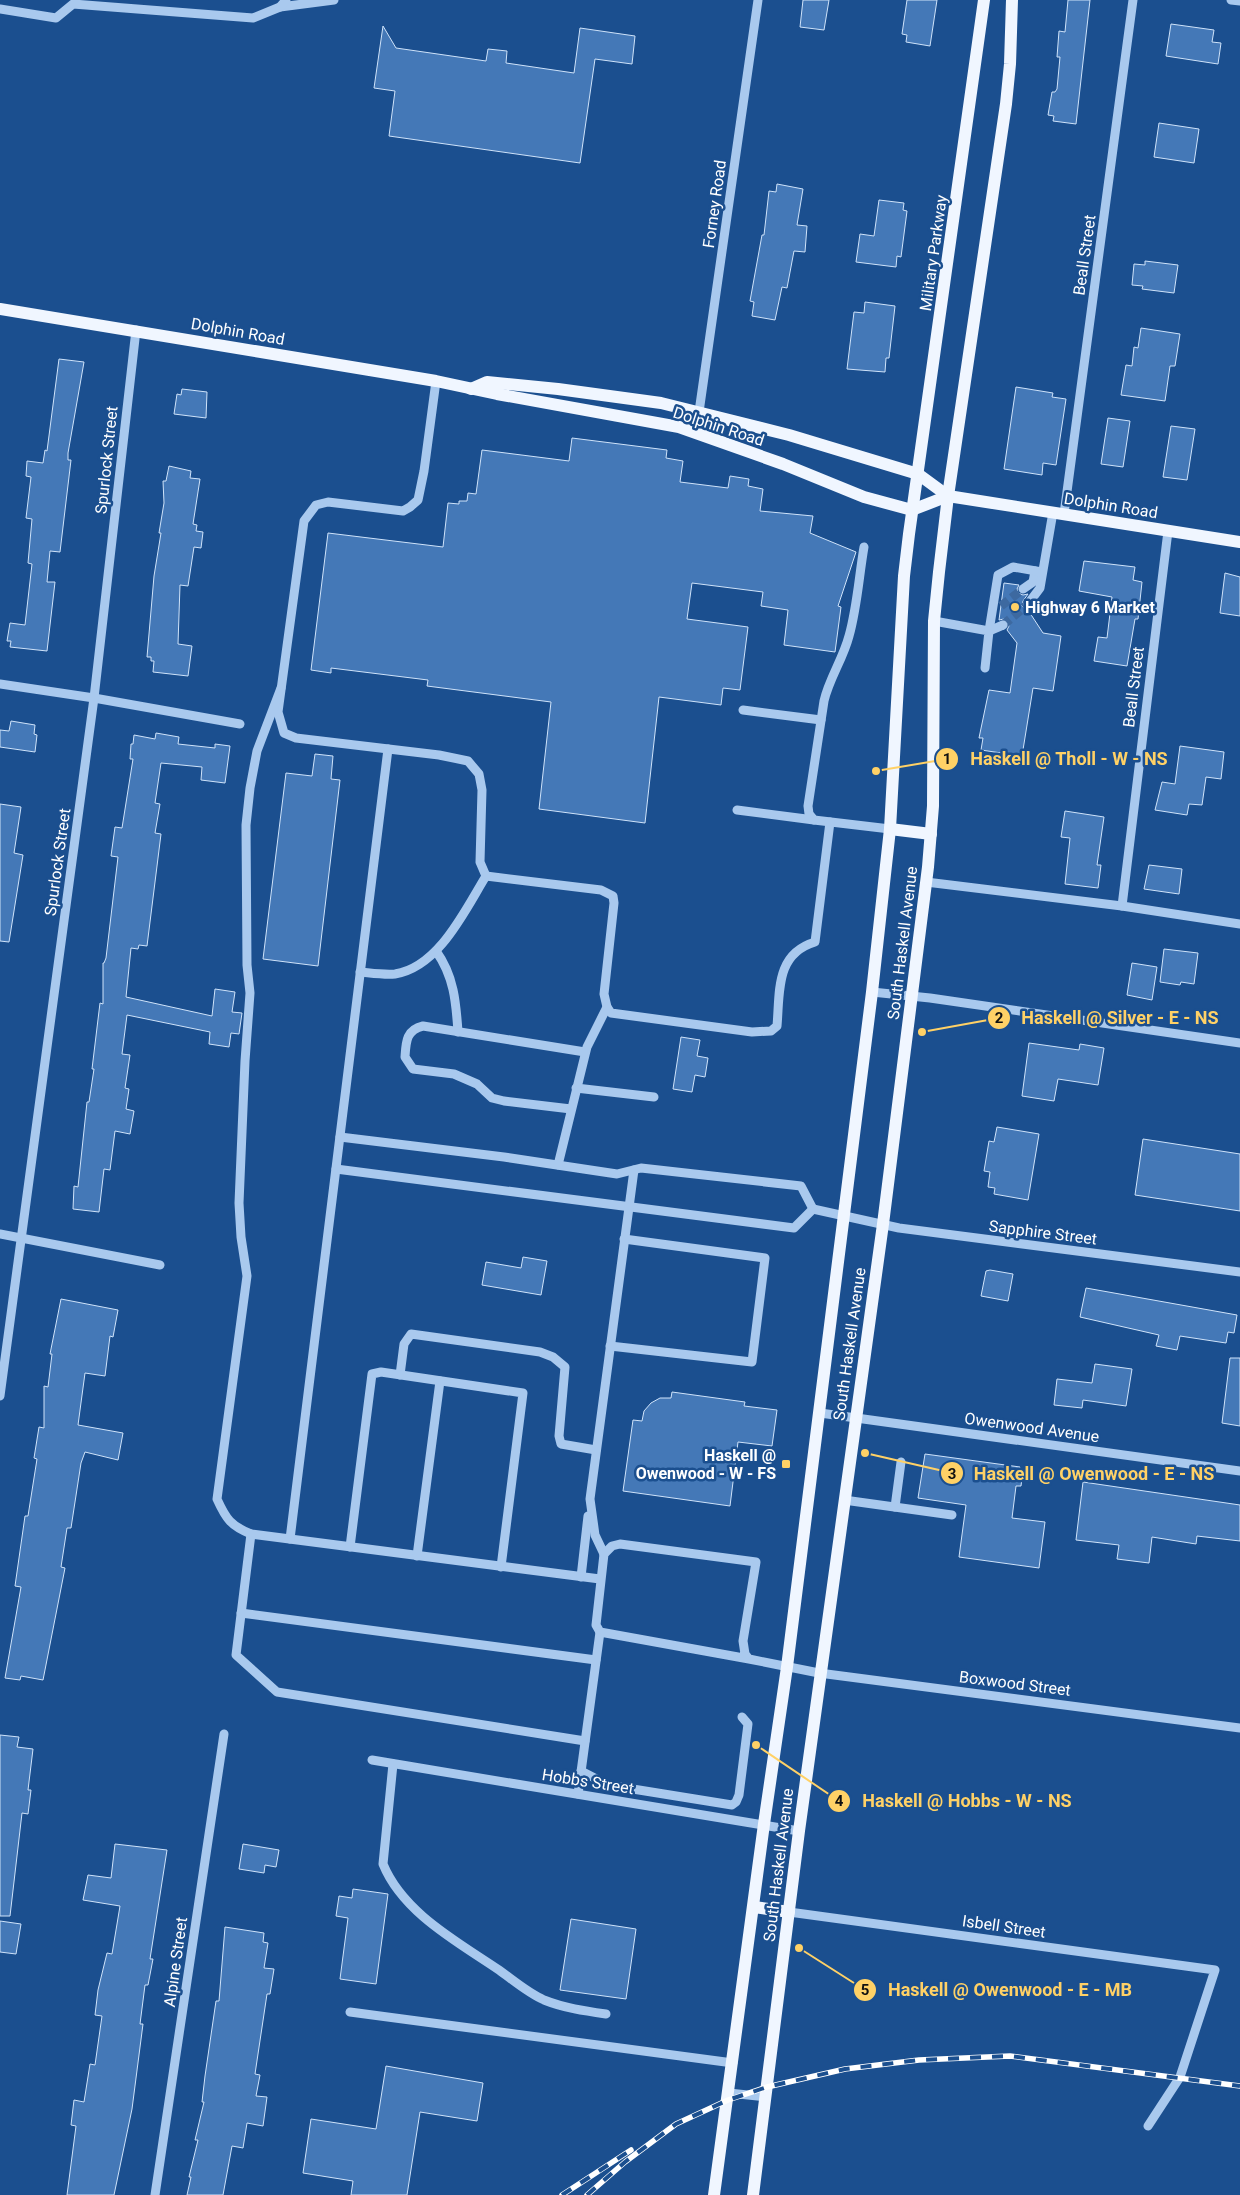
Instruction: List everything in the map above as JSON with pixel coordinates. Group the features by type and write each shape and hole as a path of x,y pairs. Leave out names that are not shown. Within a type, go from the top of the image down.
{"main road":[{"name":"Military Parkway","path":"912,510 984,0"},
{"path":"948,496 1006,104 1010,64 1012,0"},
{"name":"Dolphin Road","path":"0,309 436,381 678,427 782,464 864,497 912,510 948,496"},
{"name":"Dolphin Road","path":"471,389 487,382 558,389 661,403 789,435 918,474 948,496 1240,542"},
{"name":"South Haskell Avenue","path":"753,2195 798,1831 883,1224 926,882 931,834 934,622 948,496"},
{"name":"South Haskell Avenue","path":"714,2195 787,1667 872,992 890,829 904,576 912,510"},
{"path":"890,829 931,834"},
{"path":"754,1907 789,1912"}],"street":[{"path":"0,9 56,18 72,2 97,2 253,18 283,4 334,0"},
{"name":"Forney Road","path":"699,412 758,0"},
{"name":"Beall Street","path":"1028,604 1040,588 1039,571 1058,513 1133,0"},
{"path":"1231,0 1240,1"},
{"name":"Spurlock Street","path":"0,1396 94,698 136,330"},
{"path":"436,381 424,471 418,500 403,511 328,502 316,505 304,521 278,712 284,733 296,738 439,755 468,761 479,774 482,790 480,862 486,876"},
{"name":"Beall Street","path":"1122,906 1168,531"},
{"path":"814,820 809,814 808,806 821,720 827,688 840,663 850,634 864,547"},
{"path":"985,668 998,575 1013,567 1039,571 1033,582 1023,589"},
{"path":"992,612 1001,606"},
{"path":"934,622 990,631 1003,625"},
{"path":"0,684 94,698 240,724"},
{"path":"281,688 257,751 246,825 246,956 250,993 245,1060 240,1202 247,1276 218,1499 226,1518 238,1529 251,1534 600,1580"},
{"path":"743,710 821,720"},
{"path":"290,1539 388,749"},
{"path":"737,810 890,829"},
{"path":"486,876 601,890 613,896 614,903 604,994 607,1007 611,1013 752,1032 771,1031 777,1026 781,978 788,958 798,949 815,942 830,822"},
{"path":"360,972 395,974 425,962 445,943 486,876"},
{"path":"926,882 1122,906 1240,924"},
{"path":"436,951 446,966 454,989 458,1032"},
{"path":"872,992 1240,1043"},
{"path":"558,1165 585,1052 607,1007"},
{"path":"571,1109 504,1101 492,1098 486,1090 454,1074 413,1070 408,1065 405,1057 407,1037 415,1028 423,1026 585,1052"},
{"path":"576,1088 654,1098"},
{"path":"336,1169 794,1228 813,1209 801,1186 641,1168 617,1174 340,1137"},
{"path":"581,1577 596,1450 634,1170"},
{"name":"Sapphire Street","path":"813,1209 899,1228 1240,1272"},
{"path":"0,1234 160,1266"},
{"path":"610,1346 752,1362 765,1258 624,1239"},
{"path":"400,1375 404,1344 411,1334 540,1352 554,1357 564,1367 559,1436 561,1444 596,1450"},
{"path":"350,1547 372,1374 381,1372 523,1393 501,1567"},
{"path":"417,1556 440,1381"},
{"name":"Owenwood Avenue","path":"820,1413 1240,1471"},
{"path":"894,1507 900,1462"},
{"path":"578,1794 600,1632 596,1625 604,1554 595,1535 590,1499"},
{"path":"844,1500 952,1515"},
{"path":"251,1534 236,1655 277,1692 585,1741"},
{"path":"604,1554 612,1546 620,1544 756,1562 743,1641 745,1654 749,1658"},
{"path":"241,1613 596,1660"},
{"name":"Boxwood Street","path":"600,1632 749,1658 819,1673 1240,1728"},
{"path":"581,1771 608,1785 732,1804 736,1802 739,1795 748,1724 742,1717"},
{"name":"Alpine Street","path":"155,2195 224,1734"},
{"name":"Hobbs Street","path":"372,1760 798,1831"},
{"path":"393,1764 383,1864 389,1879 408,1901 439,1929 542,1999 571,2009 606,2014"},
{"name":"Isbell Street","path":"789,1912 1215,1970 1180,2077 1148,2126"},
{"path":"350,2012 733,2063"},
{"path":"729,2093 766,2097"}],"building":[{"path":"803,0 829,0 824,30 800,27"},
{"path":"907,0 937,0 930,46 906,42 907,35 902,34"},
{"path":"1068,0 1090,0 1076,124 1053,121 1054,116 1048,115 1052,92 1055,92 1057,89 1060,57 1057,57 1059,31 1065,32"},
{"path":"1171,24 1214,30 1212,42 1221,43 1218,64 1166,56"},
{"path":"383,26 396,48 486,61 488,49 507,51 506,63 574,73 580,28 635,36 632,64 595,59 580,163 389,136 395,91 374,88"},
{"path":"1159,123 1199,129 1194,163 1154,157"},
{"path":"777,184 803,189 797,225 807,226 805,252 794,251 787,288 782,287 775,320 752,316 754,302 750,301 762,235 764,235 769,191 776,192"},
{"path":"879,200 904,203 903,210 907,211 901,257 897,256 896,267 856,262 860,234 874,236"},
{"path":"1145,261 1178,265 1174,293 1142,289 1143,286 1132,285 1134,264 1145,265"},
{"path":"865,302 895,306 889,358 886,358 885,372 847,369 854,312 864,313"},
{"path":"1141,328 1180,334 1175,366 1170,366 1165,401 1121,395 1126,365 1132,366 1134,347 1138,348"},
{"path":"59,359 84,362 68,453 68,460 71,460 60,552 50,551 47,582 55,582 47,651 10,647 11,641 7,641 10,623 25,625 32,564 28,563 32,519 26,518 31,477 26,476 27,461 43,463 45,450 47,451"},
{"path":"1016,387 1053,393 1052,397 1066,399 1056,465 1043,463 1042,475 1004,469"},
{"path":"182,389 207,392 206,418 174,414 177,394 181,395"},
{"path":"1108,418 1130,421 1123,467 1101,464"},
{"path":"1171,426 1195,429 1187,480 1163,477"},
{"path":"572,438 667,450 666,458 683,461 680,482 728,488 730,476 749,479 748,486 763,489 760,511 813,516 810,533 856,552 838,606 841,607 835,652 784,645 788,610 761,606 763,592 692,583 687,619 748,627 740,690 723,688 721,705 659,697 645,823 539,809 551,702 427,686 428,680 331,668 331,673 311,670 328,533 443,547 448,503 459,504 459,501 467,501 468,493 476,494 482,450 569,461"},
{"path":"169,466 191,471 190,478 200,479 193,524 197,525 196,531 203,532 201,548 194,547 188,586 180,585 178,644 192,646 188,676 153,672 154,661 151,661 151,657 147,657 154,576 164,503 163,481 166,481"},
{"path":"1084,561 1135,567 1133,580 1142,582 1138,619 1135,619 1127,666 1094,661 1098,637 1107,638 1112,597 1079,591"},
{"path":"1225,573 1240,577 1240,616 1220,613"},
{"path":"1004,583 1019,585 1018,593 1028,594 1022,606 1028,610 1043,633 1061,636 1053,691 1033,688 1022,756 981,750 983,738 979,738 989,690 1010,693 1017,643 1007,630 1008,622 1004,619 999,620"},
{"path":"11,721 35,725 34,734 37,735 35,752 0,747 0,730 9,731"},
{"path":"156,733 179,737 178,744 215,748 215,744 230,746 225,783 201,780 202,767 161,763 155,803 160,804 155,833 161,834 147,946 139,945 138,949 131,948 126,997 212,1016 215,989 235,992 232,1012 242,1013 239,1034 231,1033 229,1047 209,1044 210,1032 127,1015 122,1054 130,1055 125,1088 129,1089 126,1109 134,1111 130,1134 115,1131 110,1170 104,1169 99,1212 73,1209 74,1186 78,1187 87,1102 89,1102 94,1069 92,1069 100,1003 103,1004 103,963 106,958 118,857 111,856 115,827 122,828 133,759 130,759 134,735 155,739"},
{"path":"1180,746 1224,752 1221,779 1206,777 1202,805 1189,804 1187,815 1155,810 1162,782 1175,784"},
{"path":"315,754 333,756 331,779 340,780 318,966 263,959 286,773 312,776"},
{"path":"0,804 21,807 14,853 23,855 9,942 0,941"},
{"path":"1065,811 1104,817 1097,865 1101,865 1098,888 1065,884 1070,838 1061,837"},
{"path":"1149,865 1182,869 1179,894 1144,889"},
{"path":"1164,949 1198,953 1194,984 1181,982 1180,985 1160,982"},
{"path":"1132,963 1157,967 1152,1000 1127,995"},
{"path":"681,1037 700,1040 697,1056 708,1058 705,1077 695,1075 692,1092 673,1089"},
{"path":"1029,1043 1079,1050 1080,1044 1104,1048 1098,1085 1058,1079 1054,1101 1022,1096"},
{"path":"997,1127 1039,1134 1028,1200 994,1194 995,1188 988,1187 990,1172 984,1171 989,1141 994,1142"},
{"path":"1143,1139 1240,1154 1240,1211 1135,1195"},
{"path":"523,1257 547,1261 541,1295 482,1285 486,1262 521,1268"},
{"path":"986,1271 1013,1274 1008,1301 981,1296"},
{"path":"1086,1288 1237,1315 1234,1333 1228,1332 1226,1343 1180,1336 1177,1350 1156,1346 1159,1335 1080,1317"},
{"path":"61,1299 118,1310 113,1337 110,1336 105,1376 85,1373 78,1425 123,1433 118,1460 85,1452 81,1463 71,1528 67,1528 61,1567 65,1568 43,1680 21,1676 20,1680 5,1678 21,1587 15,1586 25,1516 28,1516 37,1459 34,1458 39,1427 44,1428 44,1386 48,1387 52,1354 50,1354"},
{"path":"1230,1358 1240,1358 1240,1426 1222,1423"},
{"path":"1095,1364 1132,1369 1126,1406 1083,1400 1082,1408 1054,1405 1057,1379 1092,1383"},
{"path":"672,1392 745,1402 744,1406 777,1410 772,1446 738,1442 730,1506 623,1491 633,1420 642,1421 644,1411 651,1403 660,1398 671,1398"},
{"path":"925,1454 1020,1467 1019,1469 1023,1470 1021,1486 1016,1486 1012,1518 1045,1522 1039,1568 959,1557 966,1505 918,1498"},
{"path":"1083,1482 1240,1505 1240,1541 1197,1536 1196,1544 1152,1537 1149,1563 1117,1559 1119,1545 1076,1540"},
{"path":"0,1735 19,1737 17,1747 33,1749 28,1790 31,1790 28,1814 22,1813 10,1916 0,1916"},
{"path":"115,1844 167,1850 150,1959 153,1959 148,1985 145,1985 140,2024 143,2024 132,2109 114,2195 67,2195 76,2126 71,2125 74,2100 84,2102 90,2064 95,2065 102,2016 95,2015 98,1990 107,1953 112,1954 120,1906 83,1900 88,1875 111,1878"},
{"path":"243,1844 279,1850 276,1867 265,1865 264,1873 239,1869"},
{"path":"353,1889 388,1894 376,1984 340,1979 348,1918 336,1916 339,1896 352,1898"},
{"path":"571,1919 636,1929 626,1999 560,1990"},
{"path":"0,1921 21,1924 16,1954 0,1952"},
{"path":"225,1927 264,1933 263,1942 268,1943 264,1968 274,1969 270,1994 267,1994 255,2074 260,2075 256,2096 267,2097 263,2126 247,2123 243,2148 232,2146 223,2195 187,2195 191,2177 189,2177 198,2140 195,2140 204,2102 202,2102 205,2076 216,2001 219,2001"},
{"path":"386,2066 483,2083 477,2121 420,2112 407,2195 351,2195 353,2181 303,2173 311,2119 376,2129"}],"tunnel":[{"path":"1001,606 1023,589"},
{"path":"1003,625 1028,604"}],"railway":[{"path":"587,2195 625,2162 676,2124 728,2100 767,2087 845,2069 919,2060 1010,2056 1240,2086"},
{"path":"562,2195 631,2150"}],"place":[{"name":"Highway 6 Market","path":"1015,607"},
{"name":"Haskell @ Tholl - W - NS","path":"876,771"},
{"name":"Haskell @ Silver - E - NS","path":"922,1032"},
{"name":"Haskell @ Owenwood - E - NS","path":"865,1453"},
{"name":"Haskell @ Owenwood - W - FS","path":"786,1464"},
{"name":"Haskell @ Hobbs - W - NS","path":"756,1745"},
{"name":"Haskell @ Owenwood - E - MB","path":"799,1948"}]}
